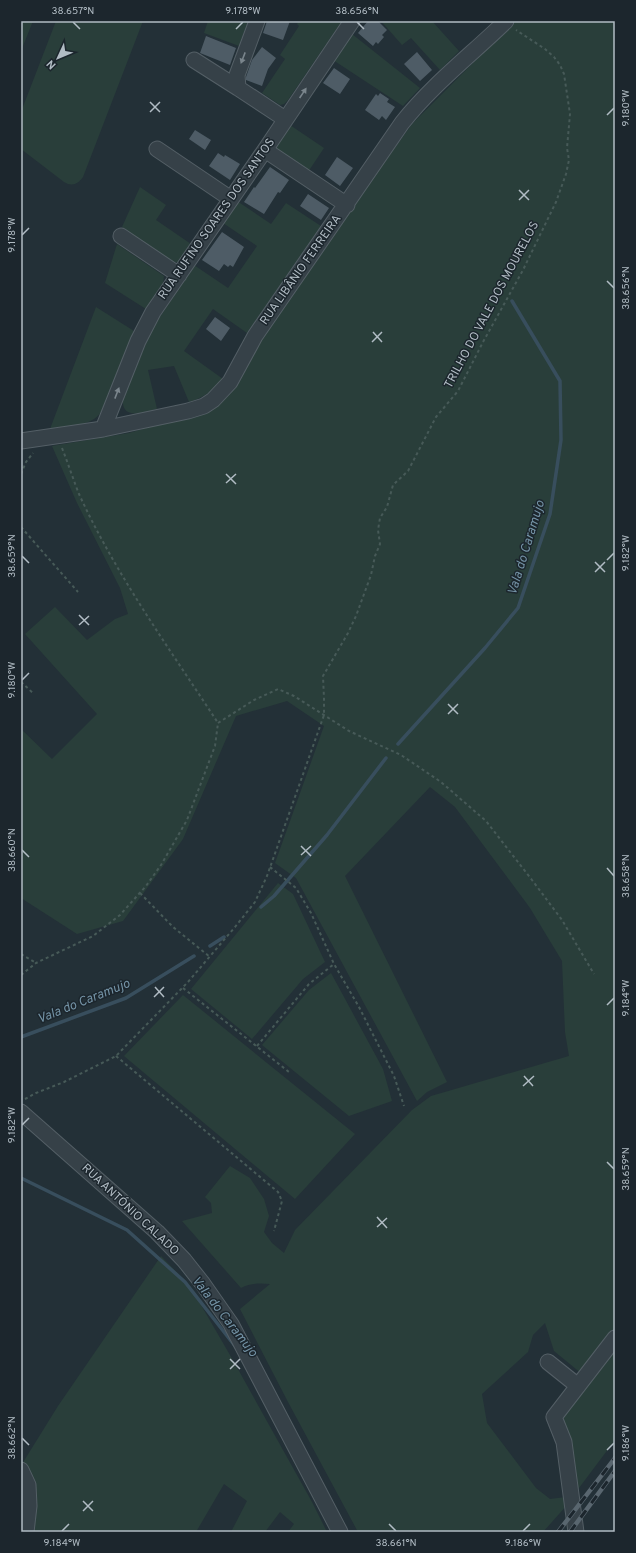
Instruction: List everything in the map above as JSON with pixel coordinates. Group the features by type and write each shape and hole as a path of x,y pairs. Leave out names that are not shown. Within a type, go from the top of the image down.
{"street":[{"path":"238,88 237,75 257,21"},
{"name":"RUA RUFINO SOARES DOS SANTOS","path":"103,429 142,330 352,21"},
{"name":"RUA LIBÂNIO FERREIRA","path":"21,441 103,429 196,409 221,393 230,382 258,331 402,123 414,108 461,61 506,21"},
{"path":"194,60 285,119"},
{"path":"157,149 231,199"},
{"path":"265,150 346,205"},
{"path":"121,236 179,275"},
{"name":"RUA ANTÓNIO CALADO","path":"21,1112 157,1232 184,1260 203,1284 231,1324 340,1532"},
{"path":"576,1532 564,1442 554,1417 615,1338"},
{"path":"548,1362 578,1386"},
{"path":"21,1470 28,1485 29,1506 26,1532"}],"path":[{"name":"TRILHO DO VALE DOS MOURELOS","path":"324,715 323,676 356,616 371,575 375,556 380,544 378,530 380,518 387,507 393,485 408,471 436,417 458,392 483,342 529,258 556,202 566,174 569,160 567,148 570,114 564,74 554,57 545,49 514,29 506,21"},
{"path":"21,472 26,462 51,437 108,550 137,601 218,723 215,746 187,820 161,865 140,893 120,915 93,936 36,963 21,975"},
{"path":"21,527 78,592"},
{"path":"21,682 34,694"},
{"path":"218,723 254,700 278,689 294,696 349,731 401,755 441,782 486,821 562,920 594,974"},
{"path":"21,1102 36,1093 64,1082 116,1056 182,988 235,928 255,902 270,867 324,715"},
{"path":"270,867 296,888 311,913 334,964 359,1007 394,1076 404,1106"},
{"path":"140,893 173,927 210,957"},
{"path":"21,954 36,963"},
{"path":"257,1046 309,984 334,964"},
{"path":"182,988 289,1072"},
{"path":"116,1056 278,1192 282,1201 274,1231"}],"green space":[{"path":"21,21 33,21 21,51"},
{"path":"56,21 143,21 83,177 77,183 72,184 67,184 64,182 21,149 21,112"},
{"path":"208,21 248,21 239,46 204,33"},
{"path":"299,21 342,21 288,100 284,104 280,105 262,93 285,59 280,55 299,26 297,24"},
{"path":"381,21 432,21 459,51 440,70 411,38 402,45"},
{"path":"515,21 615,21 615,1330 582,1374 554,1351 545,1323 533,1335 528,1352 482,1394 487,1423 536,1488 550,1499 566,1497 568,1504 543,1532 358,1532 240,1309 270,1284 255,1284 241,1288 182,1221 212,1213 211,1203 205,1197 230,1166 250,1178 264,1199 269,1216 264,1232 272,1243 284,1253 295,1230 412,1110 431,1096 569,1056 565,1032 562,961 530,908 455,807 430,787 345,876 447,1082 427,1092 417,1101 296,878 275,863 324,726 287,701 236,716 183,839 123,921 77,934 21,898 21,729 52,759 97,714 25,634 55,607 87,640 115,619 128,614 120,588 77,503 52,446 129,433 214,408 231,393 244,363 302,276 412,124"},
{"path":"352,34 420,88 403,106 333,60"},
{"path":"290,125 324,148 308,172 277,150 277,145"},
{"path":"140,187 166,205 156,220 191,244 178,262 169,261 122,227"},
{"path":"237,201 271,224 286,203 321,226 247,333 213,309 184,351 223,379 216,387 204,396 189,402 174,366 148,370 157,409 140,413 130,413 123,406 123,399 152,329 194,265 228,288 257,246 223,223"},
{"path":"117,244 164,276 163,283 146,309 105,283"},
{"path":"96,307 134,331 101,412 97,417 91,421 78,425 50,429"},
{"path":"278,883 293,894 325,962 303,979 252,1039 191,989"},
{"path":"331,973 383,1069 392,1101 349,1116 262,1045 309,990"},
{"path":"183,995 355,1134 295,1199 124,1056"},
{"path":"161,1256 190,1286 312,1502 327,1532 288,1532 294,1524 280,1512 265,1532 231,1532 247,1501 224,1484 196,1532 33,1532 22,1464 58,1406"},
{"path":"615,1346 615,1440 576,1492 560,1418"}],"building":[{"path":"267,21 290,21 283,40 263,33"},
{"path":"368,21 378,21 387,30 382,35 384,37 378,44 376,42 373,46 358,33"},
{"path":"206,36 236,48 230,65 200,53"},
{"path":"262,47 276,58 268,69 262,86 246,80 246,77 252,60"},
{"path":"417,52 432,70 420,81 404,64"},
{"path":"334,68 350,79 340,94 323,83"},
{"path":"380,93 389,99 387,102 395,107 386,120 382,116 379,120 365,110 376,94 378,96"},
{"path":"195,130 211,140 205,150 189,139"},
{"path":"218,153 224,157 225,155 240,164 230,180 209,166"},
{"path":"337,157 353,168 340,186 325,175"},
{"path":"270,167 289,180 280,193 278,192 264,214 244,202"},
{"path":"308,194 329,208 321,220 300,206"},
{"path":"222,232 244,247 233,267 230,265 228,267 224,264 219,271 202,260"},
{"path":"215,317 230,328 221,341 206,329"}],"waterway":[{"name":"Vala do Caramujo","path":"398,744 485,648 518,608 550,514 561,440 560,381 512,301"},
{"name":"Vala do Caramujo","path":"261,907 274,896 327,835 386,758"},
{"name":"Vala do Caramujo","path":"210,946 224,937"},
{"name":"Vala do Caramujo","path":"21,1037 126,998 194,956"},
{"name":"Vala do Caramujo","path":"21,1178 127,1230 185,1282 235,1346"}],"railway":[{"path":"558,1532 615,1458"},
{"path":"570,1532 615,1471"}]}
